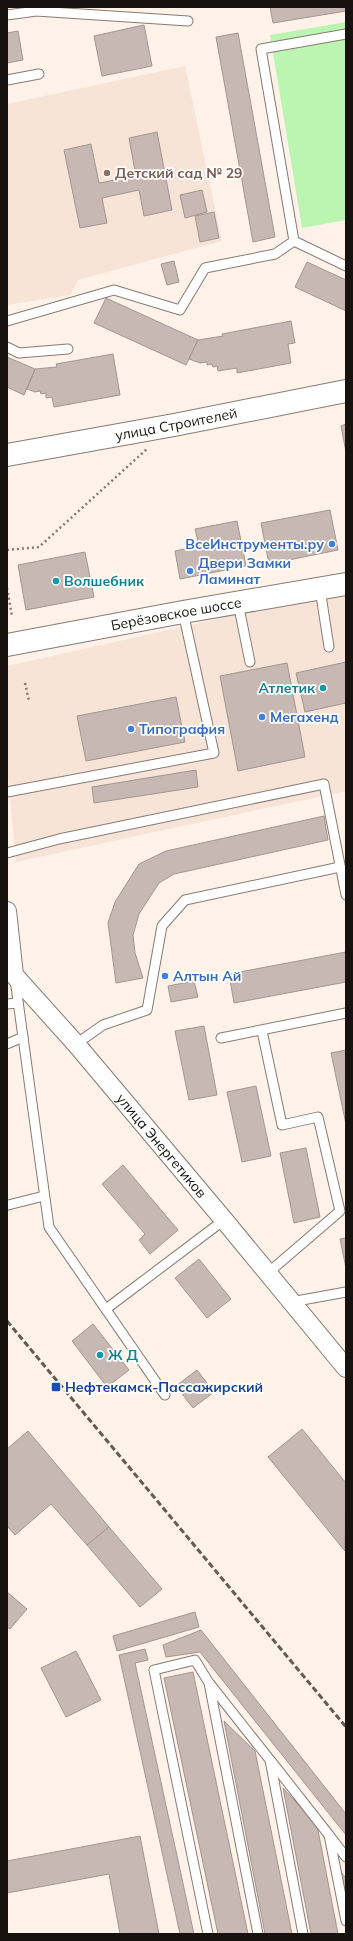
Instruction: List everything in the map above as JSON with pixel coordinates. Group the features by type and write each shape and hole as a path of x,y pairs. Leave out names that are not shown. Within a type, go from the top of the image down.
{"main road":[{"name":"улица Строителей","path":"7,455 174,425 346,391"},
{"name":"Берёзовское шоссе","path":"7,645 182,612 346,584"}],"street":[{"path":"7,911 14,974"},
{"name":"улица Энергетиков","path":"14,974 76,1044 346,1368"}],"lane":[{"path":"7,15 36,11 188,21"},
{"path":"294,241 261,49 346,34"},
{"path":"7,80 39,74"},
{"path":"294,241 346,266"},
{"path":"7,321 114,290 180,310 205,268 275,254 294,241"},
{"path":"7,347 19,353 68,349"},
{"path":"320,589 329,647"},
{"path":"238,603 250,662"},
{"path":"7,792 214,753 182,612"},
{"path":"7,853 59,839 324,784 346,895"},
{"path":"76,1044 102,1025 147,1010 162,926 185,900 340,867"},
{"path":"14,974 49,1227 165,1395"},
{"path":"7,1004 18,1003"},
{"path":"221,1038 346,1013"},
{"path":"262,1031 282,1125 318,1117 340,1211 268,1273"},
{"path":"7,1044 22,1037"},
{"path":"8,1205 44,1196"},
{"path":"106,1309 224,1220"},
{"path":"291,1302 346,1292"},
{"path":"208,1934 154,1670 195,1660 209,1683 346,1857"},
{"path":"209,1683 258,1934"},
{"path":"270,1760 303,1934"},
{"path":"329,1835 346,1921"}],"path":[{"path":"7,550 39,547 150,446"},
{"path":"7,588 12,616"},
{"path":"25,683 29,701"}],"shaded area":[{"name":"Детский сад № 29","path":"185,66 222,241 78,280 70,295 7,305 7,104"},
{"path":"346,590 346,791 16,862 7,765 7,666"}],"green space":[{"path":"346,22 346,220 302,228 270,35"}],"building":[{"path":"270,7 346,7 346,11 273,23"},
{"path":"144,25 152,66 102,76 94,36"},
{"path":"18,31 23,60 7,63 7,33"},
{"path":"238,33 275,237 253,242 216,37"},
{"path":"157,132 172,210 144,216 139,190 102,198 107,223 80,228 64,150 91,144 99,183 136,176 129,138"},
{"path":"202,190 207,212 185,218 180,195"},
{"path":"214,212 219,238 200,242 195,216"},
{"path":"174,261 179,282 167,285 161,264"},
{"path":"307,262 346,280 346,311 295,287"},
{"path":"106,298 198,340 186,365 94,323"},
{"path":"291,321 295,343 288,344 291,363 237,373 237,368 218,371 217,366 213,367 212,364 207,365 207,362 200,363 189,359 198,340"},
{"path":"113,354 120,395 54,407 52,397 46,398 46,393 41,394 40,391 35,392 27,389 35,369 57,367 56,364"},
{"path":"7,357 35,369 24,395 7,387"},
{"path":"346,424 346,452 341,426"},
{"path":"330,510 338,550 269,564 261,523"},
{"path":"237,521 246,566 180,579 175,551 199,546 195,529"},
{"name":"Волшебник","path":"85,552 94,597 26,610 18,565"},
{"name":"Атлетик","path":"346,662 346,703 305,712 296,673"},
{"path":"287,663 305,757 238,771 220,676"},
{"path":"176,697 185,742 86,761 77,716"},
{"path":"196,770 198,787 94,803 92,787"},
{"path":"324,816 328,840 174,874 159,883 139,914 133,935 135,953 143,978 116,983 108,923 115,902 139,864 166,851"},
{"path":"346,952 346,982 234,1003 229,974"},
{"path":"194,981 198,997 171,1002 168,986"},
{"path":"204,1026 217,1095 189,1100 175,1031"},
{"path":"346,1050 346,1124 331,1053"},
{"path":"256,1086 271,1156 242,1162 227,1092"},
{"path":"306,1148 320,1217 294,1223 280,1153"},
{"path":"123,1165 178,1230 150,1254 139,1240 145,1234 102,1184"},
{"path":"346,1238 346,1268 340,1239"},
{"path":"199,1259 231,1299 207,1318 175,1278"},
{"name":"Ж Д","path":"93,1324 129,1370 107,1387 72,1341"},
{"path":"197,1370 214,1392 193,1408 176,1386"},
{"path":"302,1429 346,1483 345,1551 268,1457"},
{"path":"28,1431 109,1527 87,1545 51,1504 15,1535 7,1526 7,1449"},
{"path":"109,1527 162,1589 140,1607 87,1545"},
{"path":"7,1592 27,1609 10,1629 7,1627"},
{"path":"195,1612 199,1627 117,1651 113,1636"},
{"path":"201,1630 346,1814 346,1835 200,1652 166,1657 163,1645"},
{"path":"145,1649 148,1660 135,1663 194,1934 180,1934 119,1655"},
{"path":"76,1651 101,1700 66,1717 41,1668"},
{"path":"193,1672 248,1934 218,1934 164,1678"},
{"path":"224,1721 255,1751 292,1934 265,1934"},
{"path":"283,1788 317,1825 338,1934 311,1934"},
{"path":"140,1836 159,1934 120,1934 109,1874 7,1893 7,1861"},
{"path":"339,1870 346,1878 346,1901"}],"railway":[{"path":"7,1321 346,1727"}],"place":[{"name":"Детский сад № 29","path":"107,173"},
{"name":"ВсеИнструменты.ру","path":"332,544"},
{"name":"Двери Замки Ламинат","path":"190,571"},
{"name":"Волшебник","path":"56,581"},
{"name":"Атлетик","path":"323,688"},
{"name":"Мегахенд","path":"262,717"},
{"name":"Типография","path":"131,729"},
{"name":"Алтын Ай","path":"165,976"},
{"name":"Ж Д","path":"100,1355"},
{"name":"Нефтекамск-Пассажирский","path":"56,1387"}]}
